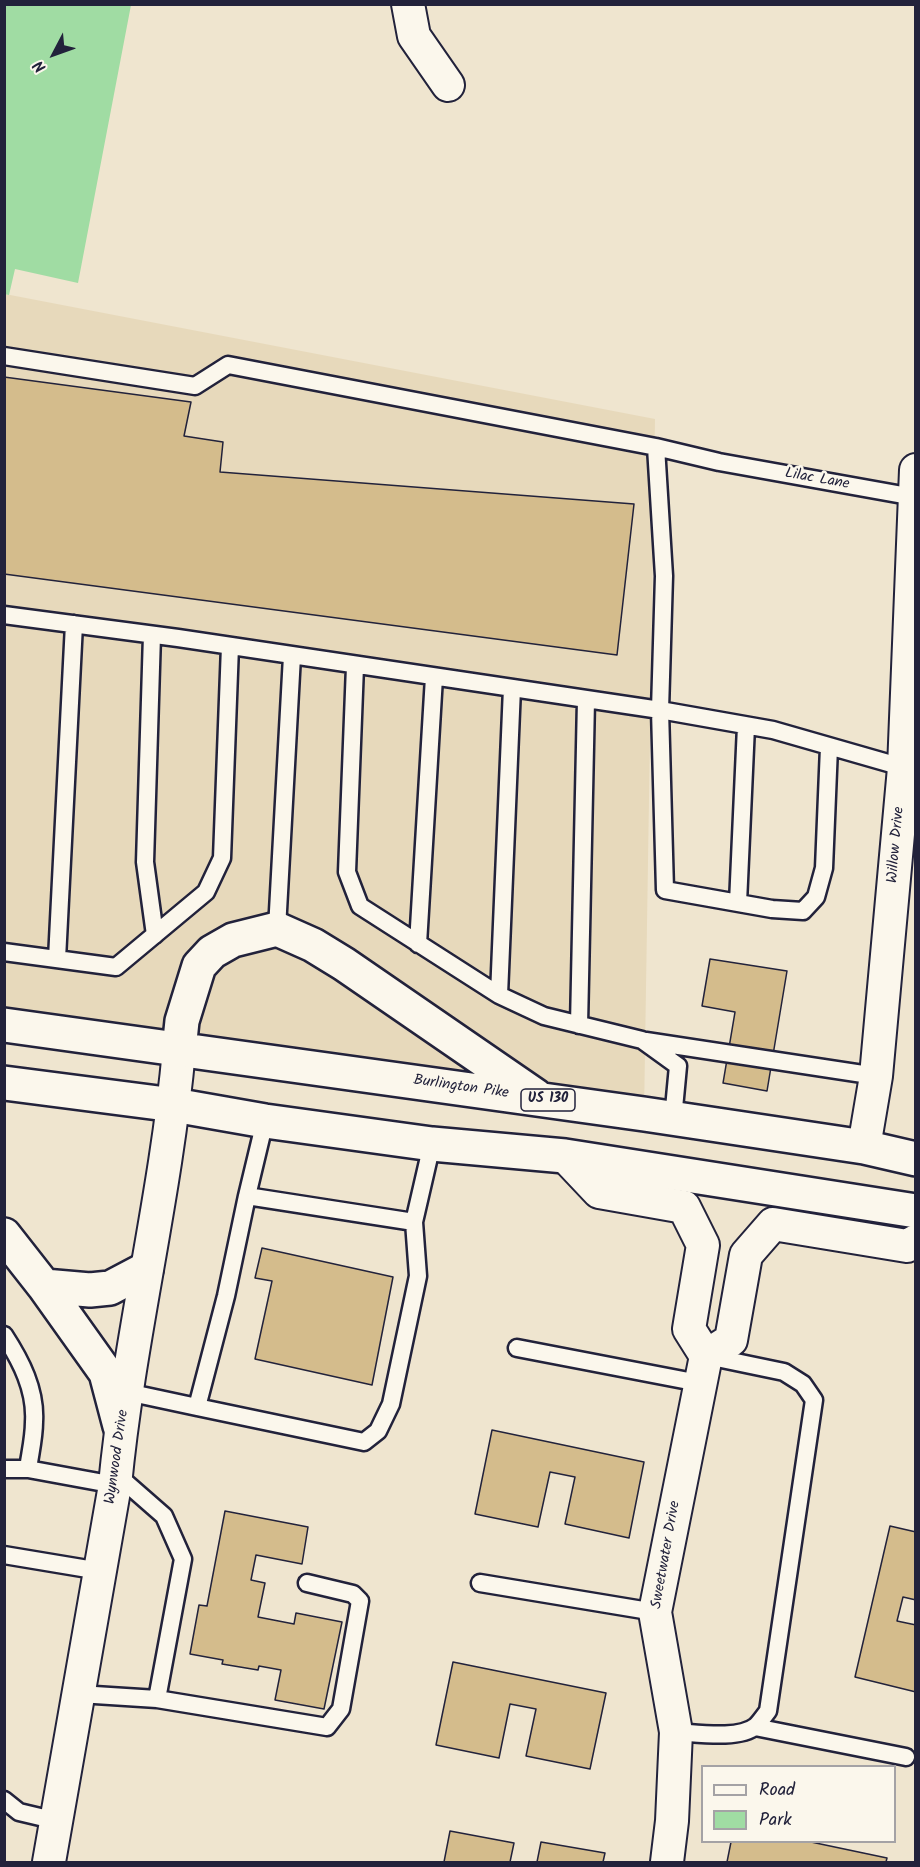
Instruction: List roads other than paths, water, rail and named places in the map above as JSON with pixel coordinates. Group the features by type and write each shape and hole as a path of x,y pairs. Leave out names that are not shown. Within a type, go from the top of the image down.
{"highway":[{"path":"179,1050 182,1021 199,966 212,952 233,940 277,929 313,945 344,964 540,1099"},
{"name":"Burlington Pike","path":"4,1025 540,1099 864,1147 915,1160"},
{"path":"4,1083 174,1105 265,1121 432,1143 565,1156 915,1210"},
{"path":"4,1235 106,1372 120,1426"},
{"path":"44,1286 90,1290 110,1288 146,1269"}],"street":[{"path":"408,4 414,36 448,85"},
{"name":"Willow Drive","path":"864,1147 876,1076 910,770 915,488"},
{"name":"Wynwood Drive","path":"50,1863 115,1480 120,1426 174,1105 179,1050"},
{"path":"565,1156 599,1192 684,1207 703,1245 689,1329 703,1370 731,1340 746,1255 773,1224 908,1246 915,1241"},
{"name":"Sweetwater Drive","path":"667,1863 672,1821 676,1732 655,1612 703,1370"}],"lane":[{"name":"Lilac Lane","path":"4,356 195,386 228,365 656,447 719,462 915,488"},
{"path":"656,447 664,576 660,710 665,890 772,909 803,911 816,897 824,868 829,747"},
{"path":"4,615 660,710 773,730 910,770"},
{"path":"57,959 74,624"},
{"path":"152,635 145,862 155,935"},
{"path":"4,952 116,968 206,892 222,858 230,646"},
{"path":"277,929 292,656"},
{"path":"355,666 347,872 360,906 499,995 544,1016 642,1040 876,1076"},
{"path":"418,944 434,677"},
{"path":"499,995 512,688"},
{"path":"579,1025 586,699"},
{"path":"738,903 746,726"},
{"path":"642,1040 678,1066 673,1119"},
{"path":"197,1407 226,1296 265,1121"},
{"path":"127,1392 364,1442 378,1431 391,1404 418,1276 414,1222 432,1143"},
{"path":"247,1196 414,1222"},
{"path":"4,1335 26,1372 33,1401 34,1422 28,1469"},
{"path":"517,1348 703,1370 784,1372 803,1384 814,1400 768,1711 755,1727 739,1733 676,1732"},
{"path":"4,1469 28,1469 115,1480 164,1516 183,1559 157,1699"},
{"path":"4,1555 100,1571"},
{"path":"79,1694 157,1699 327,1727 341,1709 360,1601 353,1594 307,1583"},
{"path":"480,1583 655,1612"},
{"path":"755,1727 906,1757"},
{"path":"4,1800 19,1812 57,1821"}]}
